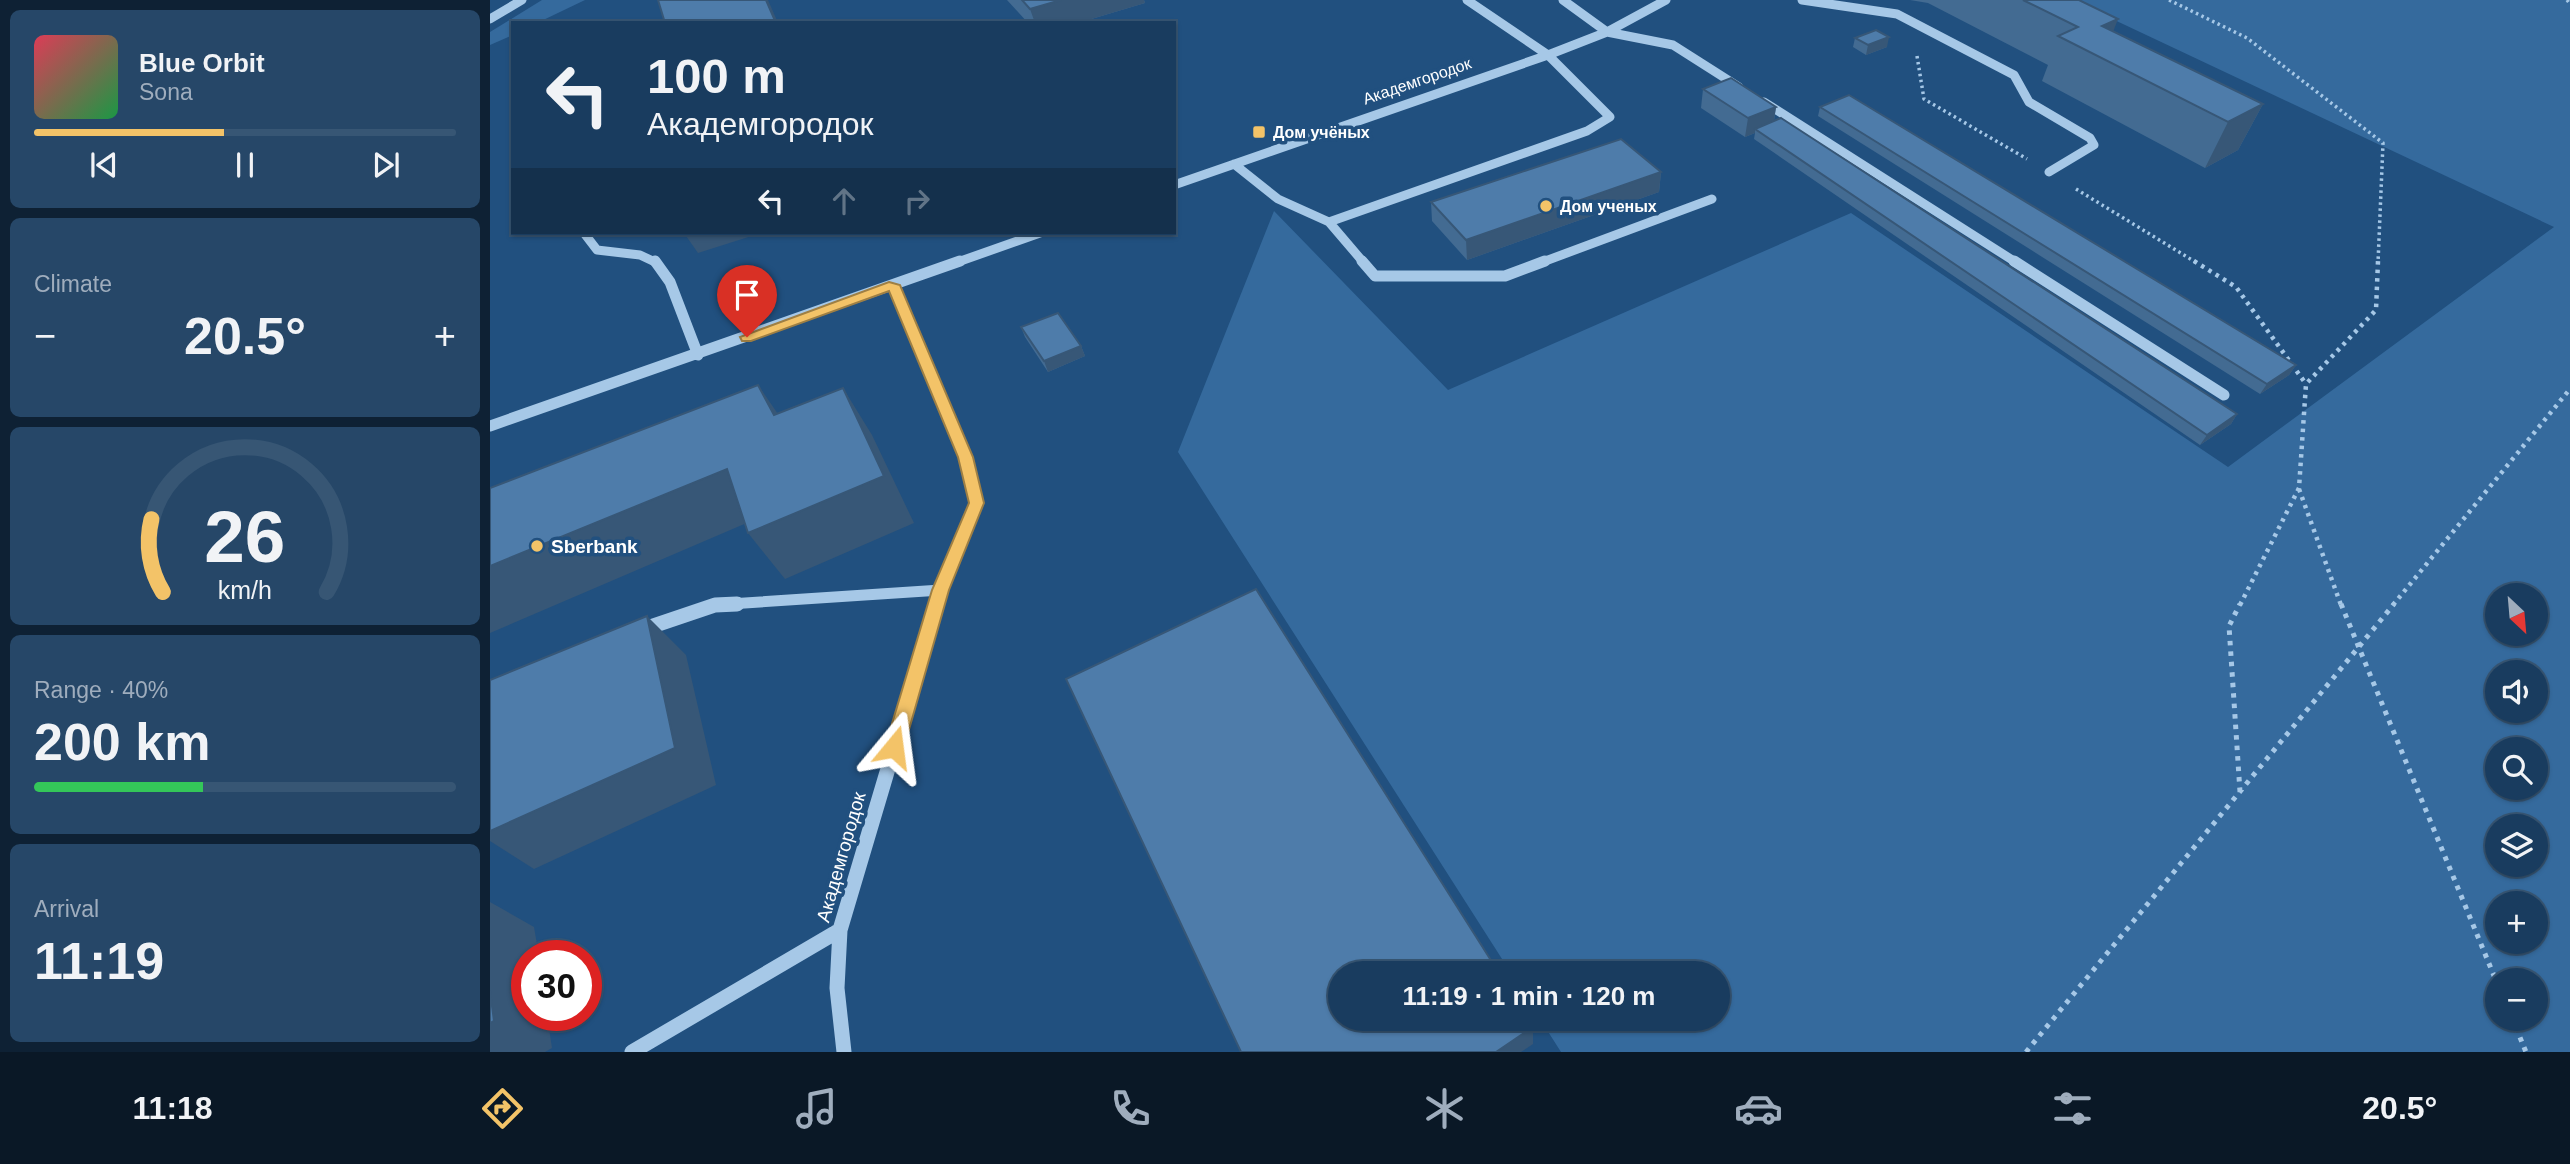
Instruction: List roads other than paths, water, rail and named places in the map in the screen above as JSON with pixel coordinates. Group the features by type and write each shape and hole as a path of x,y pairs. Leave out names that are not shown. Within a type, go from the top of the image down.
{"street":[{"path":"490,19 522,0"},
{"path":"1329,222 1587,131 1610,117 1548,55 1467,0"},
{"path":"1563,0 1607,32 1673,45 1744,89"},
{"name":"Академгородок","path":"1176,184 1548,55 1607,32 1666,0"},
{"path":"1802,0 1898,14 2014,75 2029,102 2090,138 2094,145 2049,172"},
{"path":"1755,97 2224,395"},
{"path":"1234,164 1278,199 1329,222 1375,276 1506,276 1712,200"},
{"path":"585,235 590,247 600,252 642,256 659,263 678,301 698,355"},
{"path":"490,426 1034,235"},
{"name":"Академгородок","path":"844,1052 837,988 840,930 941,590 976,503 966,457 893,285"},
{"path":"626,635 715,605 941,590"},
{"path":"632,1052 840,930"}],"place":[{"name":"Дом учёных","path":"1259,132"},
{"name":"Дом ученых","path":"1546,206"},
{"name":"Sberbank","path":"537,546"}]}
